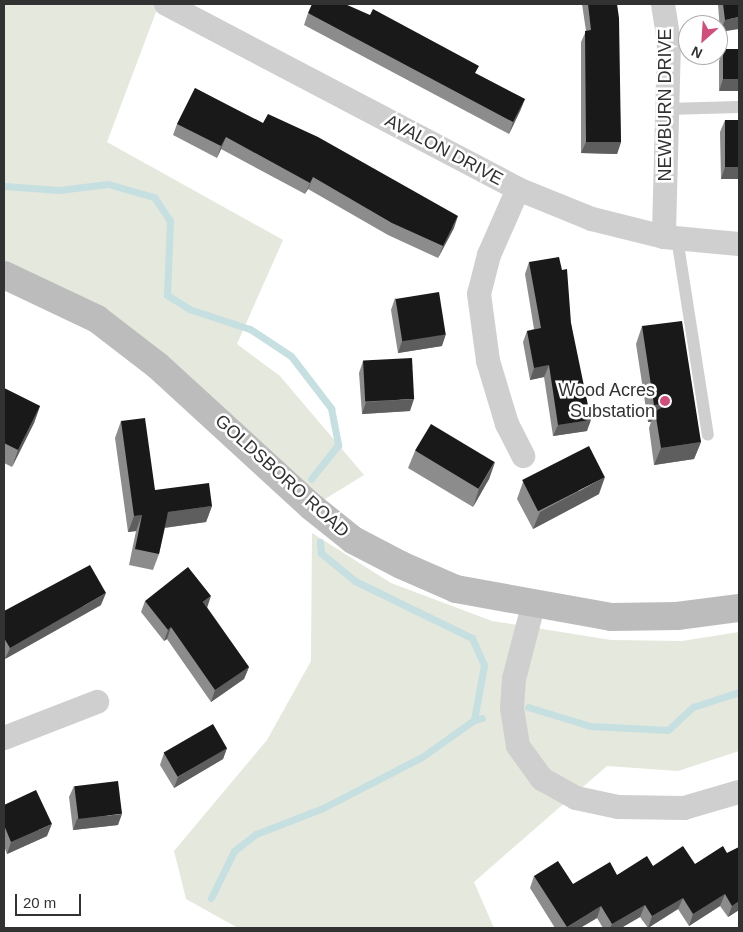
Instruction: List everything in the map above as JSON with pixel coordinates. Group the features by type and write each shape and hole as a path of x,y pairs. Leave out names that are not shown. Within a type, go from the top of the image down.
{"main road":[{"name":"GOLDSBORO ROAD","path":"4,276 97,319 137,348 353,540 456,588 533,606 611,617 677,616 739,608"}],"street":[{"name":"AVALON DRIVE","path":"166,4 518,189 592,219 671,237 739,244"},
{"name":"NEWBURN DRIVE","path":"663,4 669,42 667,108 671,237"},
{"path":"518,189 489,255 479,294 488,361 507,424 523,456"},
{"path":"533,606 514,679 512,708 518,746 542,779 576,798 618,807 684,808 739,792"},
{"path":"4,738 97,702"}],"lane":[{"path":"667,108 739,108"},
{"path":"671,237 708,435"}],"shaded area":[{"path":"4,4 159,4 107,142 283,240 237,344 280,376 364,475 312,507 137,349 4,275"},
{"path":"312,533 391,583 492,621 611,640 682,641 739,632 739,751 678,771 607,766 474,882 494,928 238,928 186,899 174,851 267,740 311,661"}],"building":[{"path":"312,4 345,4 370,15 373,9 479,66 475,73 525,99 513,122 308,13"},
{"path":"588,4 617,4 619,18 621,142 586,142 585,31 591,30"},
{"path":"723,4 739,4 739,17 728,19 728,15 724,15"},
{"path":"728,49 739,49 739,79 723,79 723,65 728,65"},
{"path":"195,88 263,123 268,114 318,137 458,216 443,246 392,223 313,177 310,183 226,137 221,146 177,124"},
{"path":"725,120 739,120 739,167 725,167"},
{"path":"559,257 562,270 567,269 571,323 591,420 558,425 549,365 534,368 527,331 541,328 529,262"},
{"path":"439,292 446,334 402,341 396,299"},
{"name":"Wood Acres Substation","path":"682,321 701,442 661,448 655,411 671,403 654,405 642,326"},
{"path":"412,358 414,399 365,402 363,361"},
{"path":"4,388 40,406 18,450 4,443"},
{"path":"145,418 155,490 209,483 212,506 168,512 159,554 135,549 142,515 134,516 121,421"},
{"path":"431,424 494,462 478,489 415,451"},
{"path":"589,446 605,477 538,511 522,480"},
{"path":"90,565 106,593 10,648 4,638 4,611"},
{"path":"188,567 211,596 203,602 249,667 215,690 171,627 168,630 145,601"},
{"path":"213,724 227,748 178,777 164,752"},
{"path":"118,781 122,814 78,819 74,786"},
{"path":"36,790 52,824 11,842 4,825 4,805"},
{"path":"683,846 695,864 723,846 727,853 739,847 739,901 732,906 725,894 693,914 683,898 652,916 645,905 612,924 601,906 567,927 534,876 558,861 573,884 610,862 617,875 647,856 653,866"}],"waterway":[{"path":"4,186 59,190 108,184 154,197 170,221 167,295 189,309 250,329 291,356 331,408 338,445 311,479"},
{"path":"320,542 321,553 355,581 472,638 484,665 474,720 482,718"},
{"path":"528,707 590,726 668,730 693,707 739,692"},
{"path":"211,898 234,851 256,834 323,808 422,757 474,720"}],"place":[{"name":"Wood Acres Substation","path":"665,401"}]}
